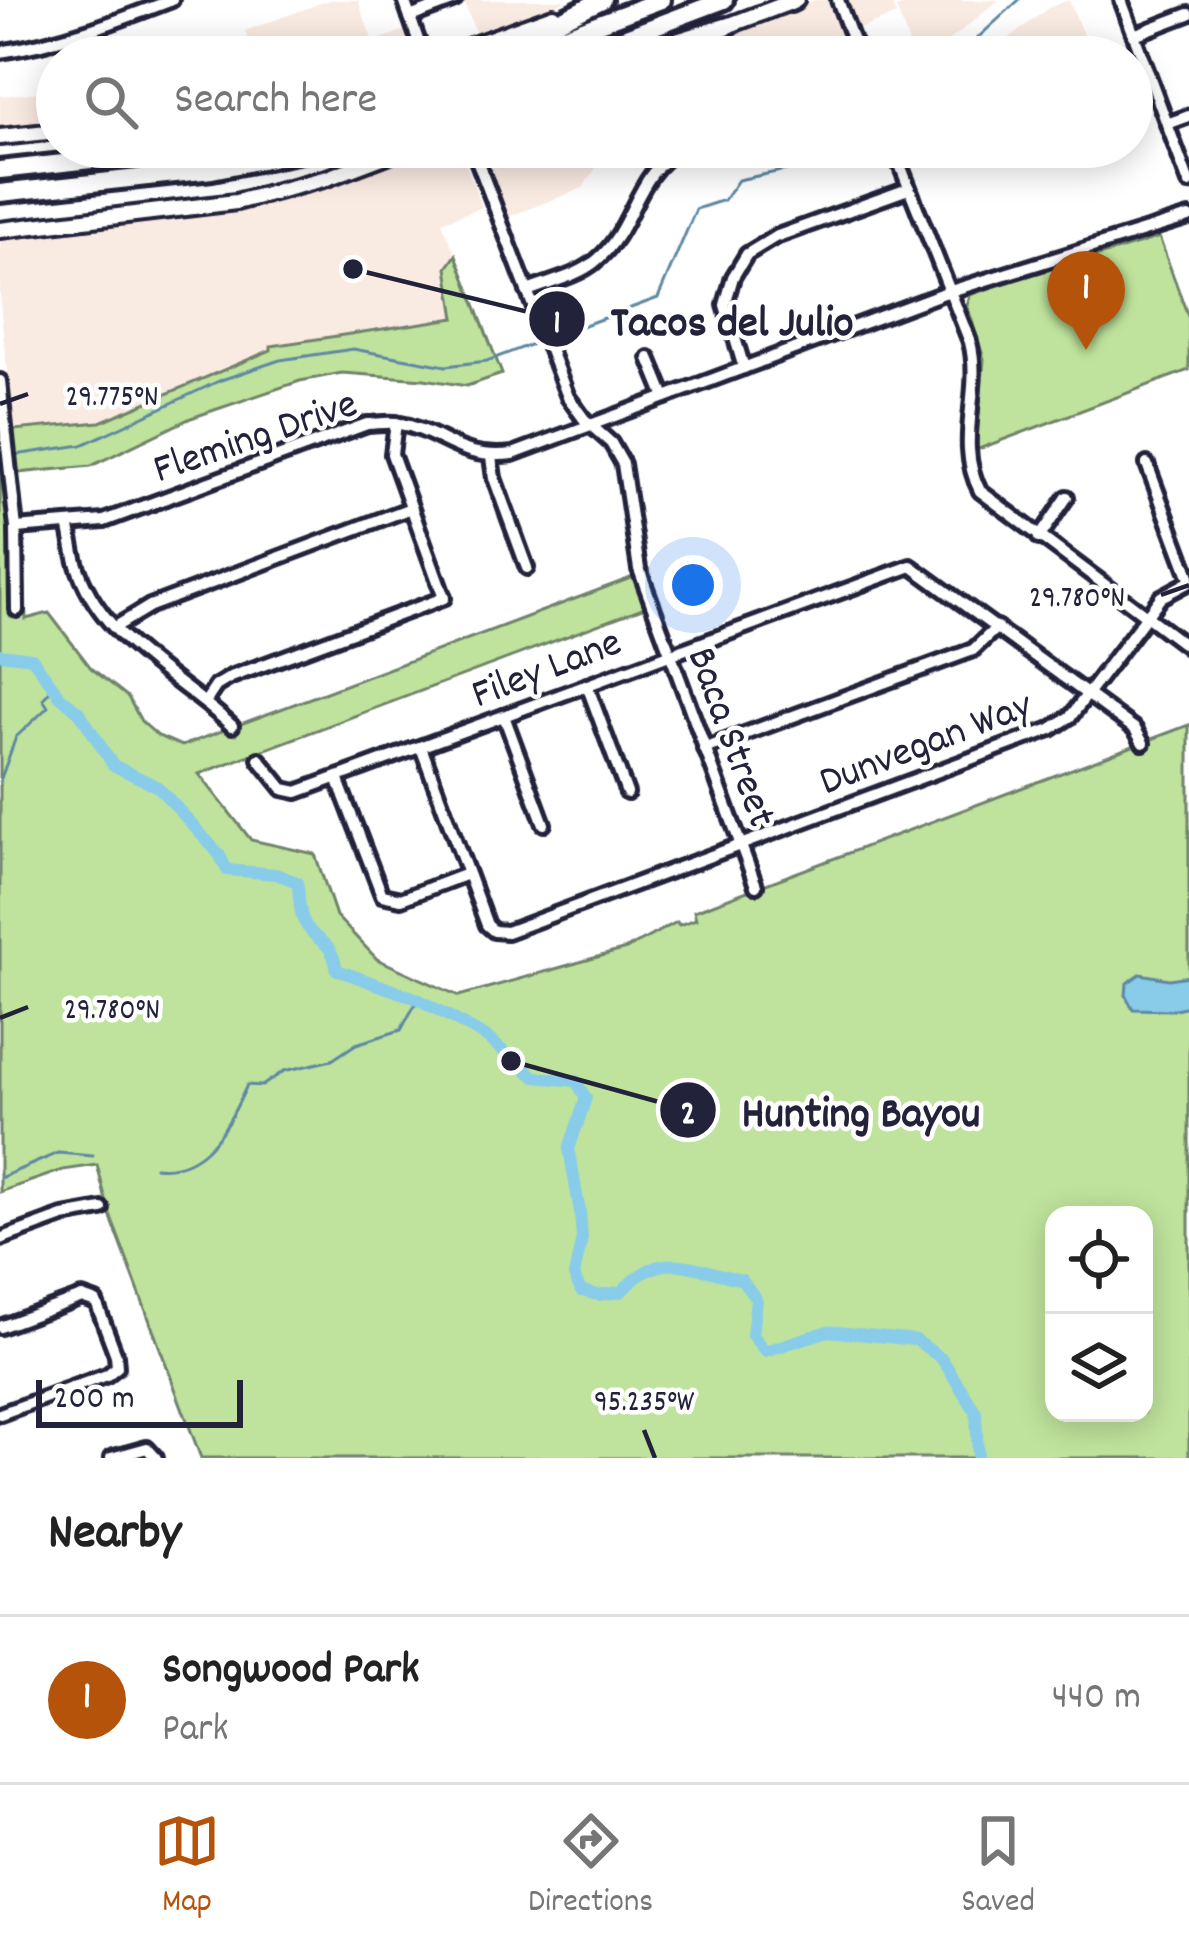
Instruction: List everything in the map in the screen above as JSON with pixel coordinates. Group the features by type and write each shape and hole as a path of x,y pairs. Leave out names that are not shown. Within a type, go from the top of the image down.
{"highway":[{"path":"525,36 599,0"},
{"path":"564,36 661,0"},
{"path":"628,36 724,0"},
{"path":"696,36 725,27"},
{"path":"4,169 36,166"},
{"path":"5,193 222,168"}],"main road":[{"path":"499,36 599,0"},
{"path":"702,36 793,1"},
{"path":"4,139 36,134"},
{"path":"0,230 236,202 353,168"},
{"path":"0,219 18,228"}],"street":[{"path":"74,36 172,0"},
{"path":"404,0 417,36"},
{"path":"410,17 454,0"},
{"path":"838,0 851,36"},
{"path":"1121,0 1134,35 1189,14"},
{"path":"0,52 36,44"},
{"path":"1153,86 1189,183"},
{"path":"1167,124 1189,116"},
{"name":"Baca Street","path":"480,168 568,397 617,452 627,476 639,569 756,886"},
{"path":"527,291 597,260 615,239 642,184 660,168"},
{"path":"900,168 974,359 966,435 976,482 989,501 1189,648"},
{"path":"744,368 725,305 733,277 747,254 775,237 908,189"},
{"path":"527,568 490,457 536,448 1031,263 1135,237 1189,217"},
{"path":"649,358 665,398"},
{"path":"0,381 16,528 17,610"},
{"path":"206,701 216,686 231,677 444,598 392,454 396,423"},
{"name":"Fleming Drive","path":"16,528 104,521 367,424 396,423 460,452 490,457"},
{"path":"1147,464 1189,579"},
{"path":"1040,538 1067,496"},
{"path":"117,626 150,606 411,508"},
{"path":"68,524 79,572 95,601 133,646 232,726"},
{"name":"Filey Lane","path":"259,759 283,789 292,793 911,566 997,627"},
{"name":"Dunvegan Way","path":"467,874 487,925 507,932 1051,729 1071,716 1161,597 1189,579"},
{"path":"704,749 973,650 997,627 1135,729 1144,742"},
{"path":"587,685 627,793"},
{"path":"504,716 544,824"},
{"path":"337,778 379,891 387,899 400,899 467,874 421,747"},
{"path":"0,1239 63,1216 102,1209"},
{"path":"0,1327 82,1297 96,1302 117,1367 107,1375 0,1414"},
{"path":"111,1458 148,1448 157,1458"}],"shaded area":[{"path":"329,0 358,0 371,36 247,36 245,31"},
{"path":"463,0 567,0 477,36"},
{"path":"815,0 891,0 896,15 840,36 722,36"},
{"path":"918,0 999,0 955,36 906,36 896,8"},
{"path":"1069,0 1084,36 1012,36 1048,8"},
{"path":"36,92 36,126 0,129 0,96"},
{"path":"383,168 467,168 482,207 442,222 456,255 447,268 456,318 272,346 100,422 13,430 0,303 0,237 237,209"},
{"path":"489,168 596,168 583,188 508,217"}],"green space":[{"path":"1159,237 1189,319 1189,370 976,450 984,359 967,305 970,295"},
{"path":"456,255 502,374 467,386 342,373 300,381 191,418 91,466 17,473 13,430 100,422 271,350 271,346 455,318 447,268"},
{"path":"0,428 10,539 24,537 26,619 49,613 91,668 128,697 141,721 158,736 182,746 636,576 648,606 199,774 251,840 315,854 336,916 377,959 459,996 626,949 677,922 696,919 694,911 1189,725 1189,1458 201,1458 109,1212 97,1165 63,1170 0,1192"}],"water":[{"path":"1140,974 1169,979 1189,976 1189,1006 1133,1009 1126,996 1127,983"}],"waterway":[{"path":"980,36 1019,0"},
{"path":"552,337 658,298 696,209 724,200 738,180 796,168"},
{"path":"15,455 82,445 221,380 280,360 353,349 446,366 487,361 543,340"},
{"path":"0,654 32,658 60,696 80,713 113,765 158,787 219,854 227,870 276,874 297,882 304,922 331,952 337,970 418,999 486,1037 535,1077 576,1081 586,1098 569,1149 582,1238 574,1276 581,1291 621,1292 650,1269 691,1267 742,1280 756,1299 752,1335 765,1351 828,1331 916,1340 942,1359 976,1412 978,1458"},
{"path":"0,781 16,737 48,707 43,699 53,687"},
{"path":"155,1167 173,1167 201,1154 223,1130 247,1085 262,1086 284,1071 332,1060 356,1044 401,1030 418,999"},
{"path":"0,1178 58,1153 93,1156"}],"place":[{"name":"Tacos del Julio","path":"353,269"},
{"name":"Songwood Park","path":"1086,350"},
{"name":"Hunting Bayou","path":"511,1061"}]}
